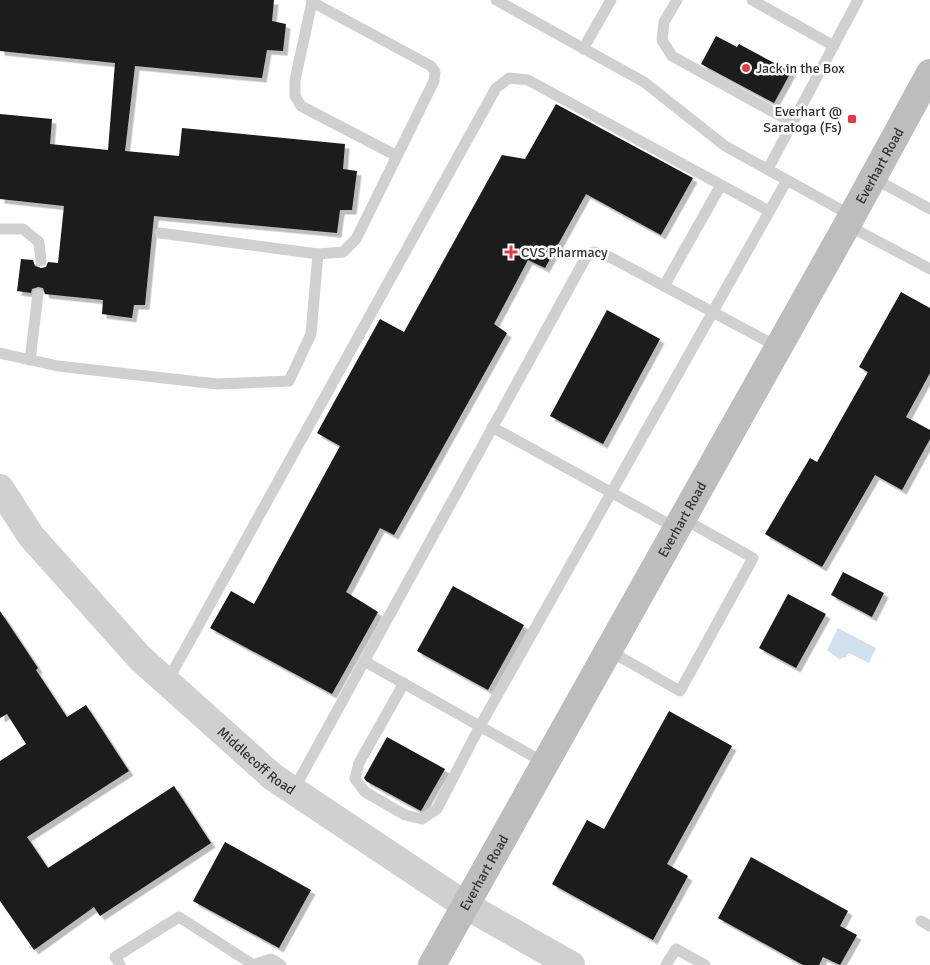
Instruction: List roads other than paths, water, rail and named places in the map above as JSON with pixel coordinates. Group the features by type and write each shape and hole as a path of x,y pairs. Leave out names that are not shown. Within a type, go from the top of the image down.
{"main road":[{"name":"Everhart Road","path":"432,965 930,73"}],"street":[{"name":"Middlecoff Road","path":"3,500 30,536 140,658 273,777 465,905 571,965"}],"lane":[{"path":"496,0 644,82 725,146 787,180 930,269"},
{"path":"583,48 611,0"},
{"path":"677,0 664,22 662,40 672,56 793,123"},
{"path":"752,0 834,46"},
{"path":"768,169 858,0"},
{"path":"160,233 318,254 343,252 356,239 397,156 434,81 435,72 431,66 312,1 295,80 295,96 301,106 397,156"},
{"path":"166,682 496,88 509,78 528,80 770,211"},
{"path":"873,178 930,209"},
{"path":"404,683 359,763 355,779 365,792 405,815 422,819 437,809 480,726 787,180"},
{"path":"664,286 721,185"},
{"path":"0,228 23,230 39,242 41,261"},
{"path":"293,791 585,259 592,252 604,254 778,347"},
{"path":"0,353 58,366 217,384 289,382 311,334 318,254"},
{"path":"30,360 38,294"},
{"path":"492,427 612,492 753,558 680,691 608,650"},
{"path":"364,661 545,763"},
{"path":"120,965 115,957 179,917 248,963 271,960 281,965"},
{"path":"666,965 676,949 705,965"}],"water":[{"path":"838,628 876,648 869,663 849,653 846,657 839,659 827,650"}],"place":[{"name":"Jack in the Box","path":"746,68"},
{"name":"Everhart @ Saratoga (Fs)","path":"852,119"},
{"name":"CVS Pharmacy","path":"511,252"}]}
